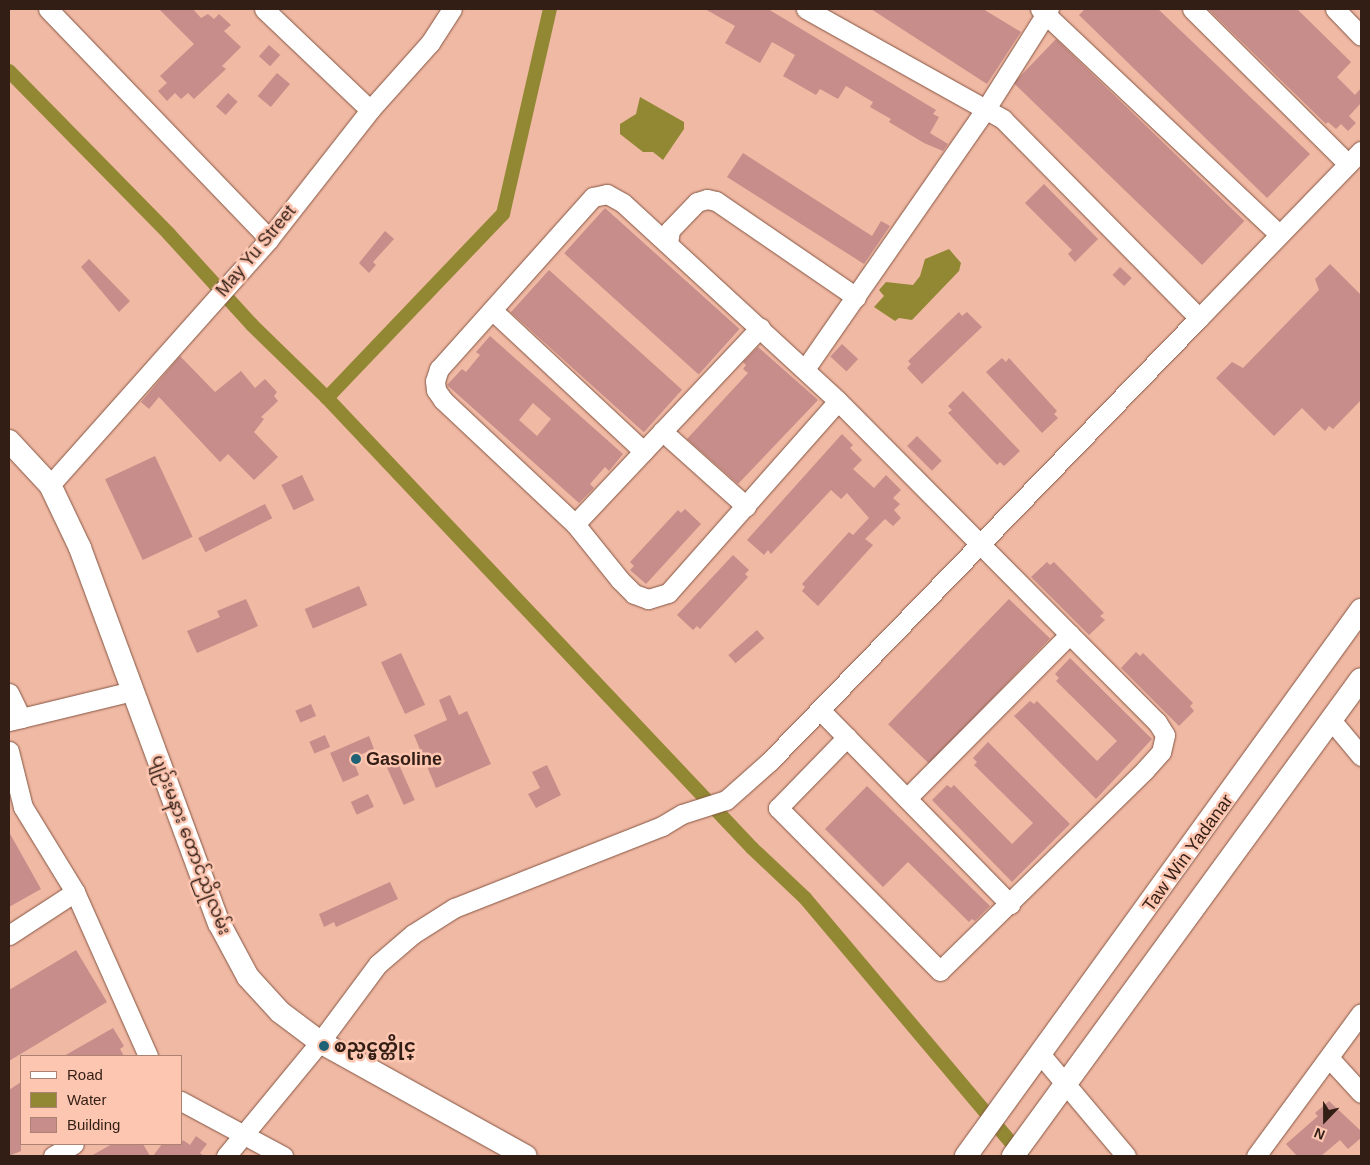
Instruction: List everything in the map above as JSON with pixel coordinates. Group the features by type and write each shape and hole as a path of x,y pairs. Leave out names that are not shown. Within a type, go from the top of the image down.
{"main road":[{"name":"ပျဉ်းမနား တောင်ညိုလမ်း","path":"9,441 50,485 80,548 218,923 248,977 280,1012 320,1042 526,1156"},
{"name":"Taw Win Yadanar","path":"969,1152 1361,610"},
{"path":"1013,1156 1199,906 1361,679"}],"street":[{"path":"48,9 269,239"},
{"path":"264,9 370,110"},
{"name":"May Yu Street","path":"50,485 269,239 370,110 430,43 452,9"},
{"path":"806,9 987,107 1037,150 1198,318"},
{"path":"1192,9 1348,164"},
{"path":"1335,9 1361,36"},
{"path":"805,369 987,107 1045,10 1279,234"},
{"path":"226,1156 246,1135 320,1042 378,964 413,934 454,908 662,826 682,814 726,800 820,710 1361,151"},
{"path":"838,401 668,593 648,599 634,594 620,580 575,524 436,390 439,369 593,197 607,194 623,203 805,369 838,401 982,544 1157,722 1166,735 1161,752 1010,904 940,971 778,808 847,737"},
{"path":"668,244 670,230 698,202 707,199 716,201 856,297"},
{"path":"492,310 643,451"},
{"path":"575,524 760,328"},
{"path":"662,431 746,506"},
{"path":"907,798 1070,634"},
{"path":"9,694 15,719 132,691"},
{"path":"820,710 1010,904"},
{"path":"1331,720 1361,756"},
{"path":"9,751 16,811 75,892 148,1055"},
{"path":"9,934 75,892"},
{"path":"1262,1153 1361,1013"},
{"path":"1041,1055 1126,1156"},
{"path":"1330,1059 1361,1093"},
{"path":"182,1102 283,1156"},
{"path":"52,1156 72,1145"}],"water":[{"path":"640,97 684,122 684,129 663,160 653,152 643,152 620,134 620,124 636,114"},
{"path":"949,249 961,263 959,271 912,320 899,318 895,321 874,307 884,296 879,290 886,282 913,285 920,276 925,259"}],"building":[{"path":"159,9 193,9 201,18 208,14 214,19 219,14 231,25 224,31 241,47 222,66 226,69 194,99 188,93 181,99 175,93 167,101 158,91 167,83 160,76 194,44"},
{"path":"705,9 768,9 936,110 933,114 939,117 930,133 948,144 943,151 924,143 889,122 891,119 870,107 873,102 846,86 838,99 820,89 816,95 783,76 795,55 772,42 760,63 725,43 735,26"},
{"path":"871,9 983,9 1021,32 987,84"},
{"path":"1085,9 1158,9 1310,154 1267,198 1079,15"},
{"path":"1208,9 1297,9 1351,62 1337,77 1355,95 1361,88 1361,103 1349,116 1356,123 1348,131 1341,124 1336,129 1328,122 1326,124"},
{"path":"1056,39 1244,221 1202,265 1014,83"},
{"path":"269,45 280,55 270,66 259,56"},
{"path":"277,73 290,84 271,107 258,96"},
{"path":"228,93 238,102 226,115 216,106"},
{"path":"743,153 872,236 881,221 890,226 864,264 727,177"},
{"path":"1044,184 1098,239 1075,262 1068,254 1072,250 1025,203"},
{"path":"605,208 740,329 699,374 564,253"},
{"path":"385,231 394,239 373,262 376,265 369,273 359,263"},
{"path":"89,259 130,301 119,312 81,267"},
{"path":"1330,264 1361,295 1361,400 1333,429 1329,426 1325,431 1302,408 1274,436 1216,378 1232,362 1243,368 1319,290 1315,279"},
{"path":"1120,267 1132,278 1124,286 1112,275"},
{"path":"549,270 682,390 644,432 511,312"},
{"path":"959,312 962,316 967,312 982,327 922,384 907,368 911,364 908,361"},
{"path":"490,336 623,454 609,471 605,467 590,484 594,488 579,503 447,385 462,369 466,372 480,355 476,352","holes":["533,403 551,419 537,436 519,420"]},
{"path":"842,344 858,359 846,371 830,356"},
{"path":"758,347 818,400 738,484 687,439 748,373 743,369 746,365 743,362"},
{"path":"180,356 215,392 241,371 255,388 265,379 277,392 274,396 278,401 261,417 264,419 254,432 278,457 254,480 228,454 220,462 159,397 149,409 141,402"},
{"path":"1002,358 1006,362 1009,358 1057,411 1054,414 1058,418 1042,433 986,372"},
{"path":"963,391 1020,451 1004,466 1000,462 997,465 948,413 952,410 948,406"},
{"path":"842,434 853,445 850,448 862,460 853,469 874,488 886,475 901,490 893,498 900,504 894,510 901,518 893,526 885,519 865,539 873,545 818,606 802,591 805,587 802,584 849,532 853,535 869,518 847,493 841,499 831,490 771,554 768,550 764,555 747,540"},
{"path":"917,436 942,461 932,471 907,446"},
{"path":"155,456 193,537 143,560 105,479"},
{"path":"302,475 314,500 294,510 281,485"},
{"path":"265,504 272,518 205,552 198,538"},
{"path":"685,509 701,524 646,584 630,570 634,566 630,562 678,510 681,513"},
{"path":"733,555 749,570 745,574 748,577 700,629 697,626 693,630 677,615"},
{"path":"1047,562 1050,565 1054,562 1104,613 1100,616 1105,620 1089,635 1031,577"},
{"path":"359,586 367,605 313,628 305,609"},
{"path":"246,599 258,626 197,653 187,631 220,617 217,611"},
{"path":"1009,599 1050,639 929,764 888,724"},
{"path":"757,630 764,638 736,663 728,655"},
{"path":"1136,652 1140,656 1143,653 1193,703 1190,706 1194,711 1179,726 1121,668"},
{"path":"401,653 425,705 405,714 381,662"},
{"path":"1070,658 1152,739 1096,799 1014,716 1030,701 1034,704 1037,701 1097,761 1117,741 1056,681 1059,678 1055,674"},
{"path":"450,695 459,715 467,711 491,764 436,788 414,735 447,720 439,700"},
{"path":"311,704 316,716 300,723 295,711"},
{"path":"325,735 330,747 314,754 309,742"},
{"path":"369,736 374,749 352,758 359,775 343,782 330,753"},
{"path":"988,742 1070,824 1012,882 932,800 947,785 951,788 954,785 1012,844 1033,823 974,765 977,762 973,758"},
{"path":"396,758 415,800 404,805 385,763"},
{"path":"547,765 561,795 536,808 528,794 540,788 532,772"},
{"path":"867,786 990,906 975,921 972,919 969,922 908,862 883,887 825,829"},
{"path":"368,794 374,807 357,815 351,802"},
{"path":"9,832 41,889 9,907"},
{"path":"390,882 398,899 336,927 334,922 324,927 319,914"},
{"path":"76,950 107,1002 9,1061 9,990"},
{"path":"113,1028 124,1046 120,1049 123,1055 66,1055"},
{"path":"20,1083 21,1151 9,1156 9,1090"},
{"path":"1329,1101 1361,1131 1361,1138 1348,1149 1340,1140 1321,1156 1297,1156 1286,1144 1318,1116 1315,1113"},
{"path":"196,1136 207,1144 200,1153 204,1156 153,1156 161,1145 182,1145 183,1140 190,1145"},
{"path":"110,1145 144,1145 150,1156 91,1156"}],"waterway":[{"path":"327,398 503,214 550,9"},
{"path":"9,71 169,234 252,325 327,398 752,848 805,898 1022,1156"}],"place":[{"name":"Gasoline","path":"356,759"},
{"name":"စည္ပင္မွတ္တိုင္","path":"324,1046"}]}
